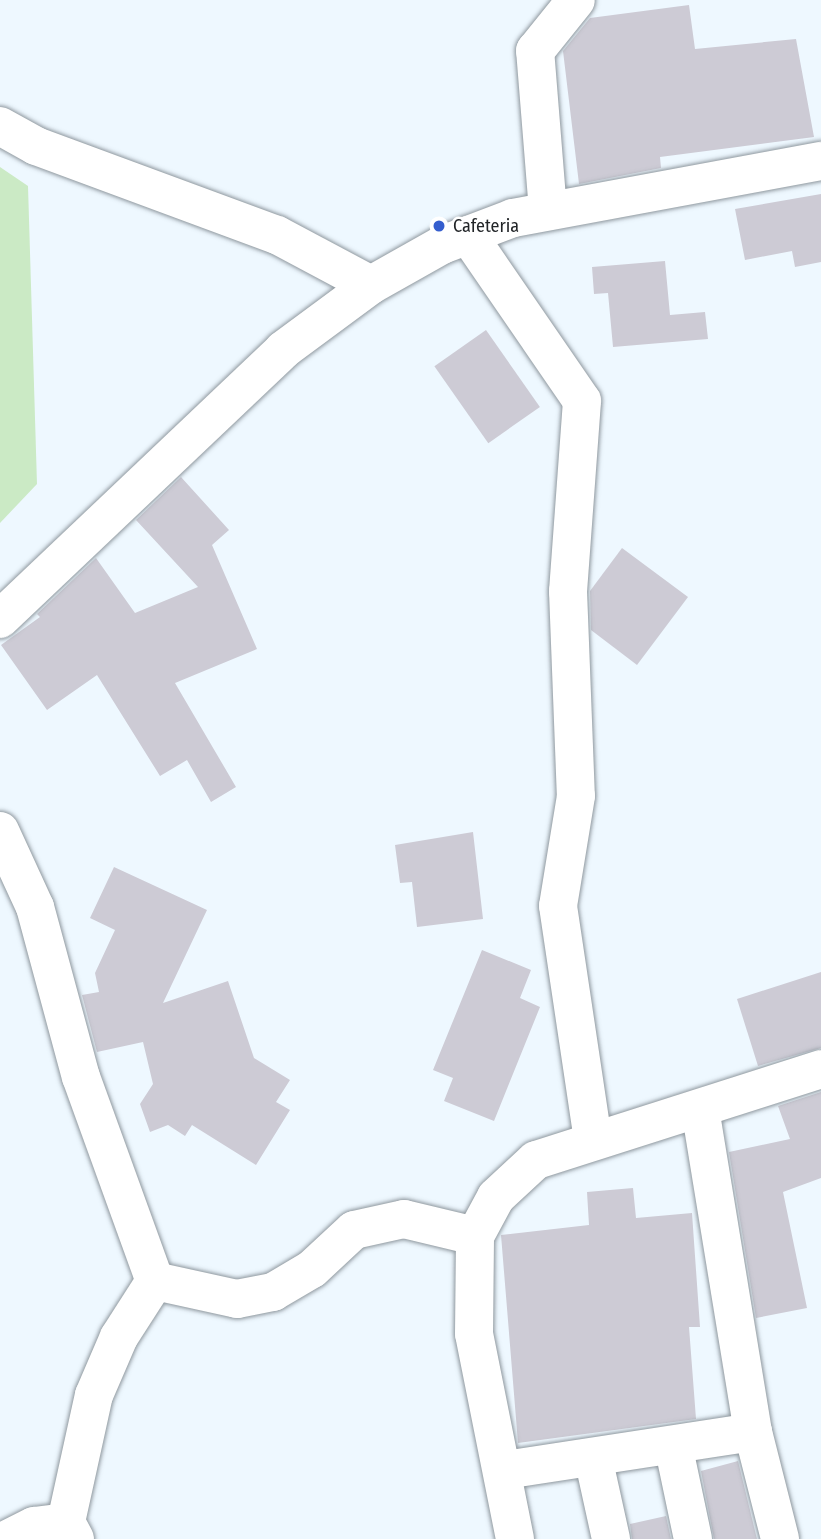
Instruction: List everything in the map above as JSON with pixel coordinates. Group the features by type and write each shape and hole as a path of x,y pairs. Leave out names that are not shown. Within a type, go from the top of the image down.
{"street":[{"path":"548,211 535,51 576,0"},
{"path":"0,126 36,146 277,235 371,285"},
{"path":"0,619 284,350 371,285 468,235 548,211 821,161"},
{"path":"468,235 582,401 568,590 576,796 558,906 593,1139"},
{"path":"0,831 35,906 81,1077 155,1282"},
{"path":"515,1539 505,1471 474,1334 475,1236 496,1197 536,1160 593,1139 699,1110 821,1069"},
{"path":"699,1110 753,1432 780,1539"},
{"path":"155,1282 237,1299 273,1292 312,1269 354,1230 404,1219 475,1236"},
{"path":"8,1539 34,1526 71,1530 94,1395 119,1337 155,1282"},
{"path":"505,1471 593,1457 674,1449 753,1432"},
{"path":"674,1449 693,1539"},
{"path":"593,1457 611,1539"}],"green space":[{"path":"0,167 28,186 37,484 0,523"}],"building":[{"path":"689,5 695,49 796,39 814,137 660,157 661,168 579,184 563,51 590,18"},
{"path":"821,194 821,262 795,267 792,251 745,260 735,209"},
{"path":"665,261 670,315 705,312 708,339 613,347 608,293 594,294 592,267"},
{"path":"486,330 540,407 488,443 434,366"},
{"path":"181,477 229,530 212,545 257,649 175,683 236,787 211,802 187,760 160,776 97,675 47,710 1,645 40,617 37,614 96,558 135,613 198,587 136,520"},
{"path":"622,548 688,597 637,665 591,630 590,591"},
{"path":"473,832 483,919 417,927 412,882 400,883 395,845"},
{"path":"114,867 207,910 163,1003 228,981 254,1058 290,1080 276,1102 290,1110 256,1165 192,1125 185,1136 168,1125 150,1132 140,1104 153,1084 143,1042 97,1052 82,995 99,992 95,973 115,930 90,918"},
{"path":"482,950 531,970 520,998 540,1007 494,1121 444,1101 453,1078 433,1070"},
{"path":"821,972 821,1048 758,1066 737,999"},
{"path":"821,1092 821,1178 783,1192 807,1308 756,1318 729,1152 790,1139 778,1106"},
{"path":"633,1188 636,1218 692,1213 700,1327 689,1327 696,1419 518,1443 501,1235 589,1225 587,1192"},
{"path":"738,1461 757,1539 714,1539 701,1471"},
{"path":"666,1516 671,1539 632,1539 630,1524"}],"place":[{"name":"Cafeteria","path":"439,226"}]}
